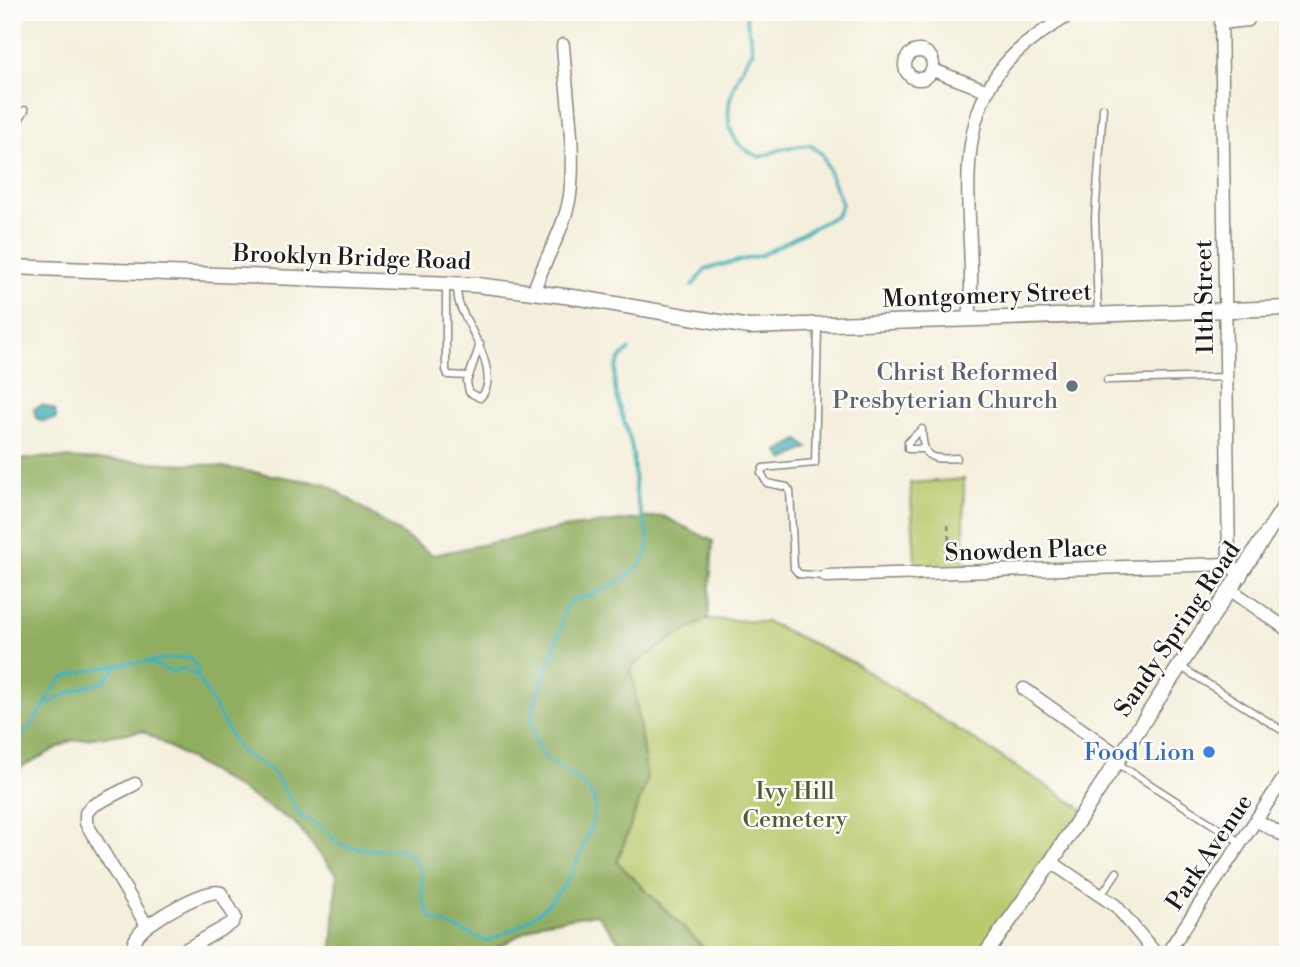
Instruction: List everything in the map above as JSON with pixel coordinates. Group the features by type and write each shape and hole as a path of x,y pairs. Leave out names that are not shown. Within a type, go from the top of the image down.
{"street":[{"path":"969,318 972,276 969,156 978,114 1004,64 1024,45 1074,12"},
{"path":"1222,18 1248,20"},
{"name":"11th Street","path":"1222,18 1229,564"},
{"path":"534,291 563,222 569,197 571,172 563,45"},
{"path":"933,70 988,91"},
{"name":"Brooklyn Bridge Road","path":"12,267 451,284 534,291 688,317"},
{"name":"Montgomery Street","path":"688,317 749,327 1288,308"},
{"name":"Sandy Spring Road","path":"985,955 1051,862 1288,502"},
{"path":"1229,564 1241,576"},
{"name":"Snowden Place","path":"826,576 1229,564"},
{"path":"1231,590 1288,630"},
{"path":"1024,689 1117,759"},
{"name":"Park Avenue","path":"1166,955 1288,772"},
{"path":"135,783 92,806 86,813 86,823 147,926"},
{"path":"1256,820 1288,838"},
{"path":"1051,862 1102,894 1157,955"},
{"path":"132,955 134,942 147,926 208,892 221,893 231,906 235,917 232,923 176,955"}],"lane":[{"path":"1098,314 1095,217 1103,108"},
{"path":"12,152 15,127 25,110"},
{"path":"451,284 480,344 486,388 480,398 469,392 468,376 480,344"},
{"path":"451,284 446,370 448,375 468,376"},
{"path":"818,324 815,463 763,468 761,473 767,483 787,487 790,491 794,568 799,574 826,576"},
{"path":"1107,380 1227,377"},
{"path":"922,449 927,455 938,459 957,458"},
{"path":"1180,666 1288,734"},
{"path":"1117,759 1241,843"},
{"path":"1102,894 1117,872"}],"path":[{"path":"948,525 950,574"}],"green space":[{"path":"41,457 210,465 326,484 433,555 563,528 663,516 713,541 708,619 673,638 631,667 647,780 617,862 711,955 630,955 597,914 541,923 484,955 337,955 332,949 337,875 295,823 143,731 70,741 12,772 12,461"},
{"path":"964,479 964,574 916,575 910,483"},
{"name":"Ivy Hill Cemetery","path":"708,619 767,622 854,663 1084,810 985,955 711,955 617,862 647,780 631,667 673,638"}],"water":[{"path":"42,405 55,410 56,419 42,421 36,418 34,409"},
{"path":"799,440 808,448 784,460 778,451"}],"waterway":[{"path":"692,286 706,269 762,255 837,215 842,204 822,154 810,145 785,148 760,157 744,149 734,137 729,124 731,94 753,51 745,12"},
{"path":"12,754 63,678 91,670 141,662 173,672 182,668 197,676 239,750 274,773 301,817 317,824 342,846 376,850 400,849 410,855 421,871 423,901 431,918 486,941 522,924 538,913 563,886 581,853 595,812 589,790 543,756 532,729 534,708 564,611 570,601 605,589 630,575 646,555 649,544 638,503 631,444 616,394 616,370 620,359 629,350"},
{"path":"148,661 190,657 198,670 197,675"},
{"path":"47,704 78,689 103,682 115,668"}],"place":[{"name":"Christ Reformed Presbyterian Church","path":"1072,386"},
{"name":"Food Lion","path":"1209,752"}]}
